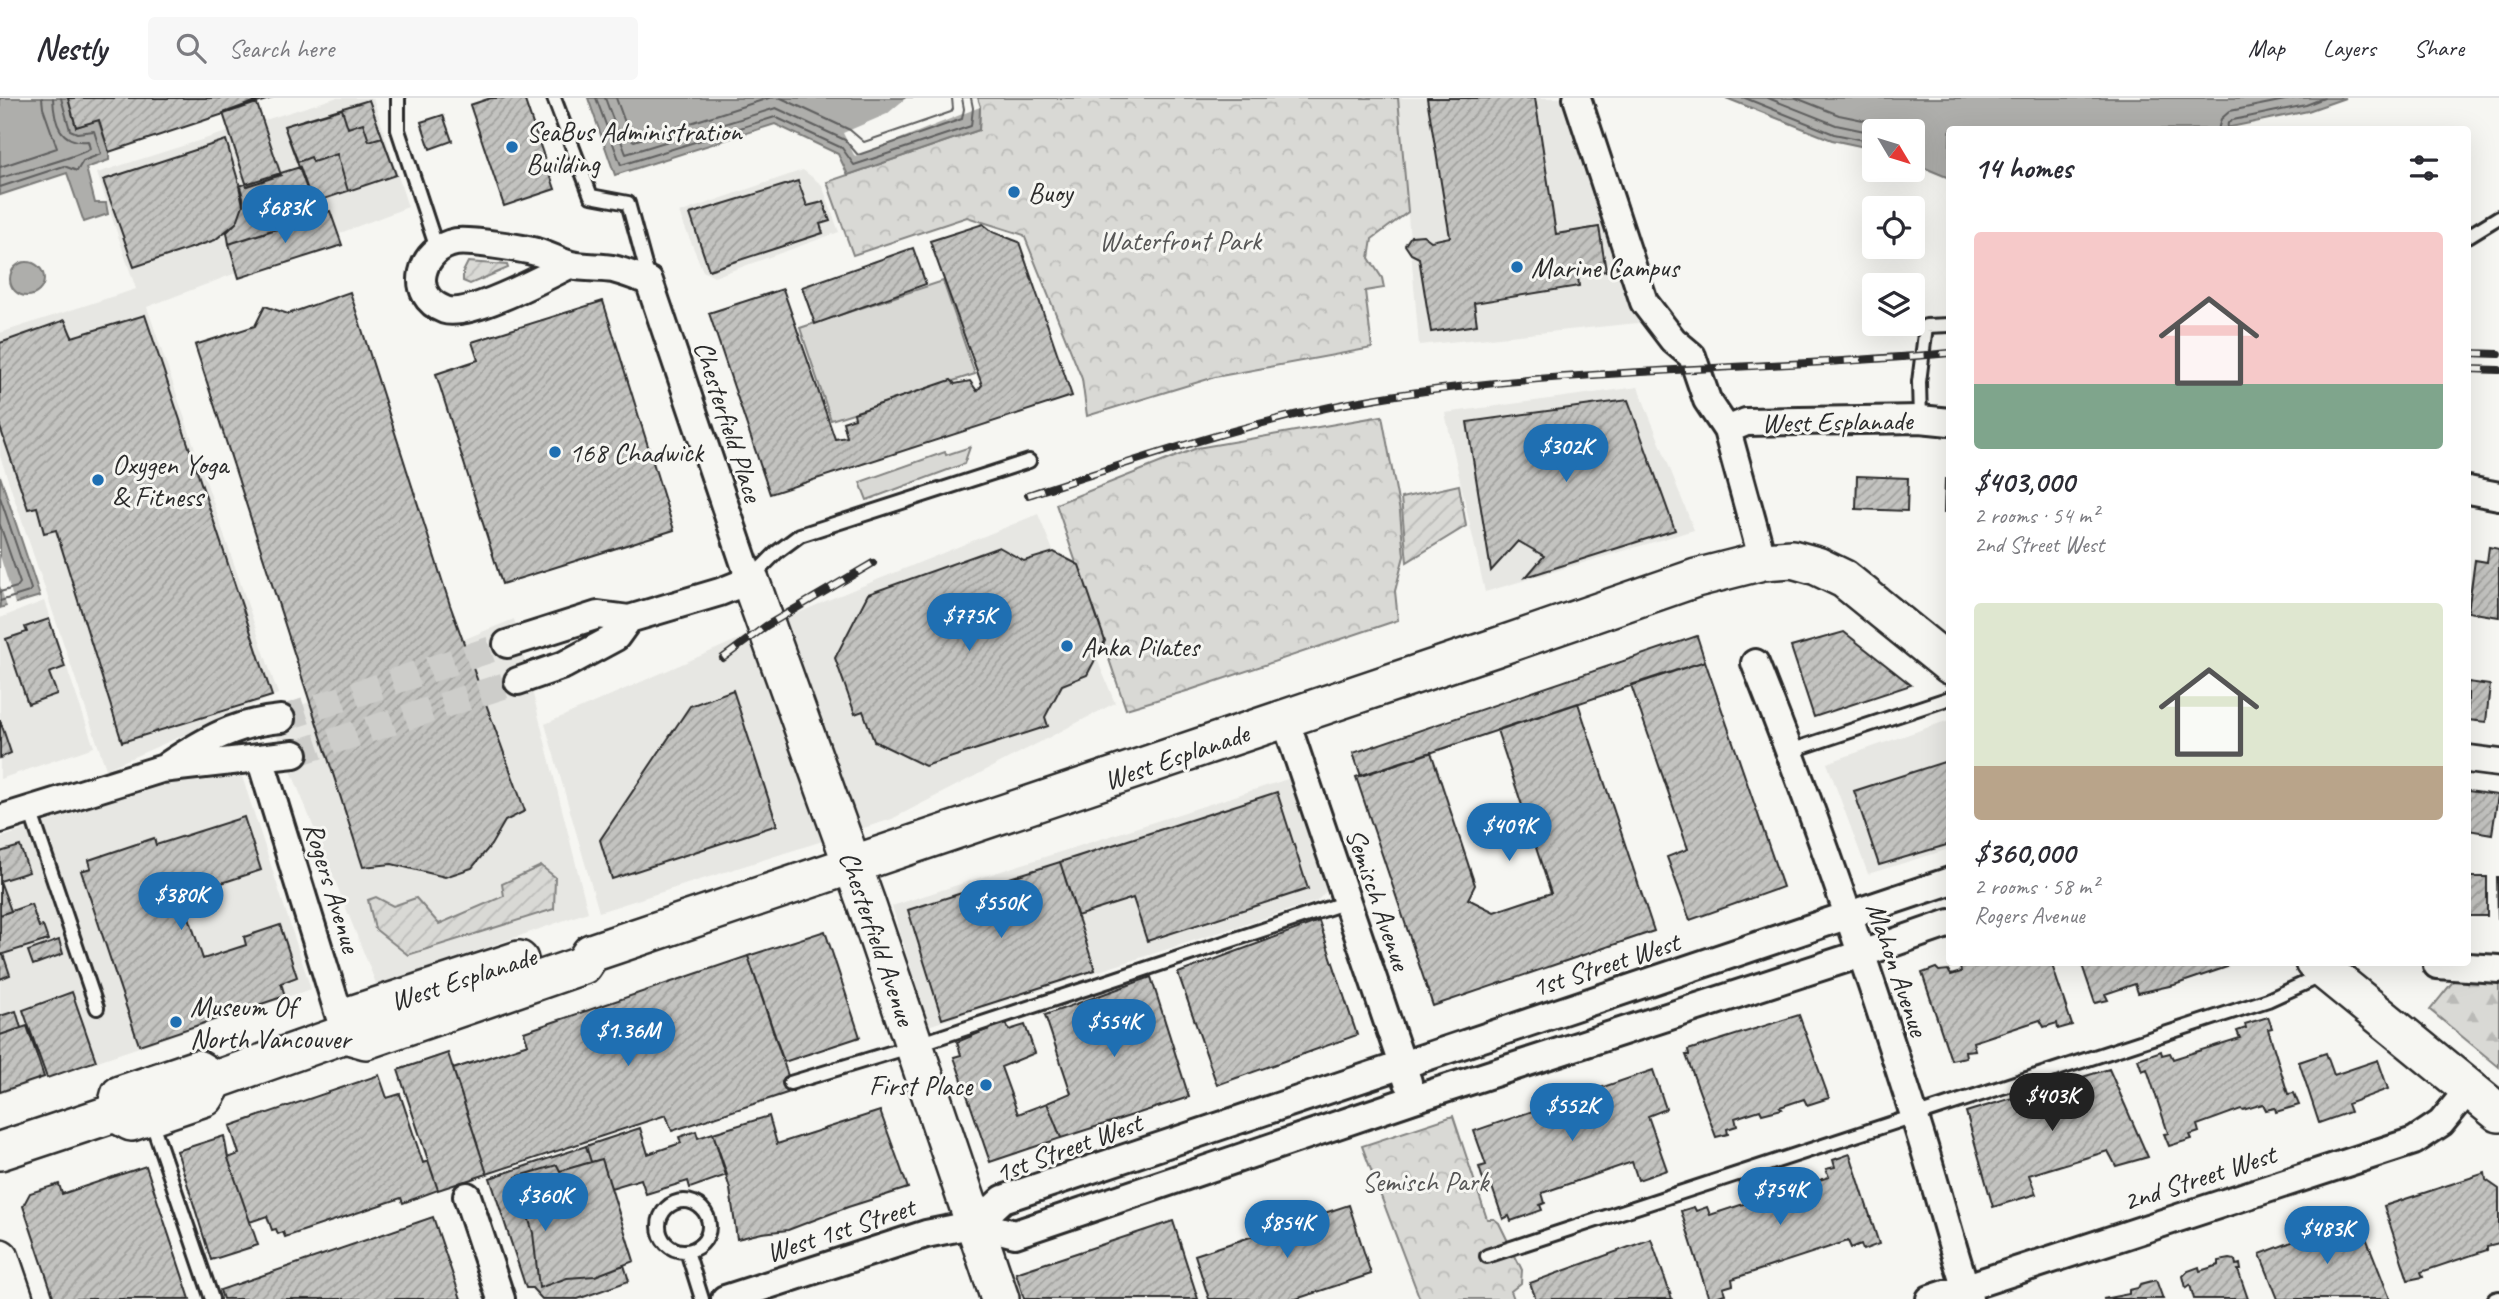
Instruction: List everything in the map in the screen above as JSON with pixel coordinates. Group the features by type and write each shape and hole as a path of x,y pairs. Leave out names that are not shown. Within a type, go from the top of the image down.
{"main road":[{"name":"West Esplanade","path":"0,1151 132,1114 120,1095 197,1069 215,1080 345,1034 366,1041 583,965 591,953 1696,578 1763,561 1792,559 1817,566 1844,579 1946,662"},
{"name":"Chesterfield Avenue","path":"750,580 916,1045 1000,1299"},
{"path":"2320,968 2499,1113"},
{"path":"0,1258 14,1299"}],"street":[{"path":"1577,98 1644,302 1673,340 1692,356 1707,400 1727,430 1763,561"},
{"path":"569,265 466,310 446,310 430,299 421,281 424,263 437,249 457,242 535,251 569,265 617,270 649,281"},
{"name":"Chesterfield Place","path":"649,281 750,580"},
{"name":"West Esplanade","path":"1727,430 1746,422 1920,419 1946,422"},
{"path":"2471,491 2499,496"},
{"path":"507,644 598,615 629,618 720,592 750,580"},
{"path":"518,681 564,665 616,637 629,618"},
{"name":"Mahon Avenue","path":"1755,663 1790,751 1861,954 1914,1116 1967,1293"},
{"path":"162,769 209,738 261,721 281,719 267,737 260,758"},
{"name":"Semisch Avenue","path":"1284,719 1414,1099"},
{"path":"0,820 162,769 294,754"},
{"name":"Rogers Avenue","path":"260,758 345,1034"},
{"path":"2471,759 2499,762"},
{"name":"1st Street West","path":"976,1224 1003,1199 1946,882"},
{"path":"1861,954 1946,924"},
{"name":"1st Street West","path":"976,1224 1015,1234 1414,1099 1861,954"},
{"path":"2452,966 2499,969"},
{"name":"2nd Street West","path":"1930,1299 1967,1293 2414,1140 2441,1123 2469,1089"},
{"path":"467,1196 500,1299"},
{"name":"West 1st Street","path":"725,1299 926,1234 976,1224"}],"lane":[{"path":"398,98 398,130 437,249"},
{"path":"554,98 591,196 628,203 649,281"},
{"path":"2471,234 2499,217"},
{"path":"1920,419 1919,382 1926,326 1946,325"},
{"path":"750,580 777,552 800,535 1029,461"},
{"path":"1790,751 1946,699"},
{"path":"30,810 97,1008"},
{"path":"790,1083 916,1045 1347,902"},
{"path":"1487,1256 2268,1000 2320,968"},
{"path":"132,1114 212,1299"},
{"path":"685,1201 699,1206 708,1219 708,1235 698,1247 687,1251 673,1249 666,1244 659,1229 663,1212 677,1202 685,1201"},
{"path":"687,1251 702,1299"}],"shaded area":[{"path":"335,98 373,98 408,207 147,307 278,694 106,769 0,456 0,333 136,289 97,173"},
{"name":"Marine Campus","path":"1398,98 1567,98 1638,323 1419,345"},
{"path":"803,170 822,185 839,232 714,277 703,271 679,213"},
{"path":"1638,387 1694,530 1485,592 1445,413"},
{"path":"1038,514 1115,703 892,819 599,912 545,724 828,600"},
{"path":"44,601 94,747 0,779 0,618"},
{"path":"514,619 588,912 377,986 270,718"},
{"path":"1946,721 1946,850 1868,874 1827,763"},
{"path":"241,773 311,989 0,1094 0,838 158,785"},
{"path":"1294,777 1331,886 1317,901 928,1026 892,906"}],"green space":[{"name":"Waterfront Park","path":"977,98 1398,98 1408,212 1372,239 1369,258 1382,278 1384,288 1365,291 1372,348 1215,377 1087,416 1082,379 1024,235 967,217 853,255 827,182 979,130 980,107"},
{"path":"468,262 507,265 508,268 470,284 463,281 463,272"},
{"path":"943,281 975,374 831,420 800,328"},
{"path":"1382,416 1400,512 1404,556 1395,591 1398,620 1126,709 1056,504 1197,448"},
{"path":"970,447 964,464 867,500 860,482 945,452 946,455"},
{"path":"1459,485 1466,526 1407,562 1401,498"},
{"path":"541,866 555,877 554,909 408,955 375,929 368,900 376,897 393,906 416,898 439,924 504,896 502,884"},
{"path":"2459,974 2499,977 2499,1067 2430,1010"},
{"name":"Semisch Park","path":"1453,1116 1487,1219 1494,1219 1499,1223 1522,1270 1521,1283 1511,1291 1514,1299 1420,1299 1362,1146"}],"water":[{"path":"0,98 68,98 76,127 98,120 109,152 109,160 86,168 95,203 106,203 108,214 84,222 67,173 0,195"},
{"path":"588,98 977,98 980,107 979,130 848,175 838,154 775,124 615,175"},
{"path":"1726,98 2345,98 2308,111 2236,126 1946,126 1946,177 1925,168 1925,119 1862,119 1862,146 1832,140"},
{"path":"27,262 39,267 44,279 39,291 27,296 15,291 10,279 15,267"},
{"path":"0,476 40,596 0,608"}],"pier":[{"path":"906,98 977,98 980,107 855,157 843,133 887,114"},
{"path":"0,556 16,607 8,610 0,586"}],"building":[{"path":"68,98 272,98 109,152 99,120 76,127"},
{"name":"SeaBus Administration Building","path":"491,98 524,98 555,189 504,206 470,105"},
{"path":"1427,98 1535,98 1556,234 1599,227 1606,271 1578,276 1579,286 1474,303 1477,325 1431,332 1419,258 1411,254 1405,245 1411,236 1423,235 1431,241 1450,237"},
{"path":"369,100 396,175 312,203 284,126"},
{"path":"256,101 281,175 247,186 223,113"},
{"path":"342,109 348,128 363,123 369,141 382,137 396,175 348,191 337,154 313,162 311,157 298,162 284,126"},
{"path":"443,115 452,141 430,149 421,122"},
{"path":"226,140 243,197 237,222 215,240 134,267 103,180"},
{"path":"300,167 317,216 229,244 227,232 237,222 243,205 239,186"},
{"path":"798,181 807,206 823,202 830,221 820,224 823,233 709,270 690,214"},
{"path":"330,211 342,245 239,278 229,244"},
{"path":"983,224 993,232 1019,242 1072,396 770,494 709,313 783,289 835,439 847,437 843,422 855,418 854,413 951,380 955,384 970,381 977,391 982,385 930,241"},
{"path":"913,248 926,284 815,324 802,287"},
{"path":"350,292 450,605 525,811 505,821 491,845 472,868 445,877 392,864 363,867 195,345 255,326 265,306 288,314"},
{"name":"168 Chadwick","path":"603,301 674,530 502,584 436,374 478,360 472,342"},
{"path":"145,315 272,696 122,742 56,530 44,533 37,507 28,509 0,427 0,343 65,320 72,337"},
{"path":"1628,400 1675,530 1526,577 1544,556 1518,541 1491,571 1467,422"},
{"path":"1857,476 1908,478 1907,511 1856,509"},
{"path":"1945,479 1946,479 1946,512"},
{"path":"999,547 1024,561 1054,552 1079,565 1105,641 1087,675 1062,685 1045,717 1048,726 925,766 874,741 863,711 855,714 835,658 868,594"},
{"path":"2489,547 2499,549 2499,617 2471,612 2475,560 2487,562"},
{"path":"49,619 65,667 49,673 57,694 28,704 6,639 27,632 25,627"},
{"path":"1844,632 1911,685 1814,717 1791,647"},
{"path":"1697,636 1705,661 1361,776 1353,753"},
{"path":"1705,661 1783,887 1690,920 1667,857 1688,849 1631,685"},
{"path":"2471,682 2490,685 2486,722 2471,720"},
{"path":"733,690 777,825 612,879 600,840 690,706"},
{"path":"1578,703 1654,931 1433,1006 1356,777 1431,752 1475,885 1468,899 1494,912 1551,893 1497,730"},
{"path":"0,720 11,753 0,758"},
{"path":"1946,761 1946,845 1879,865 1854,791"},
{"path":"2471,791 2498,795 2492,834 2471,830"},
{"path":"1277,792 1308,889 1147,941 1133,898 1077,916 1060,862"},
{"path":"244,817 261,870 182,896 203,959 246,945 244,937 280,925 297,977 281,983 285,996 139,1045 81,871 91,868 89,860 154,838 156,845"},
{"path":"20,846 29,872 0,881 0,852"},
{"path":"1060,862 1095,970 942,1019 908,910"},
{"path":"2471,877 2487,877 2487,916 2471,916"},
{"path":"2499,877 2499,919 2498,919"},
{"path":"0,881 11,911 0,915"},
{"path":"31,904 39,927 43,926 48,940 0,955 0,915"},
{"path":"1319,921 1357,1035 1217,1085 1178,973"},
{"path":"825,931 860,1037 784,1062 748,956"},
{"path":"59,940 63,954 33,965 28,951"},
{"path":"3,954 10,975 0,979 0,955"},
{"path":"748,956 793,1091 672,1131 666,1115 487,1174 453,1069 528,1044 524,1032"},
{"path":"2052,966 2072,1025 2058,1029 2057,1023 2044,1027 2040,1020 1973,1042 1975,1050 1965,1051 1966,1057 1951,1060 1922,973 1936,968 1939,971 1948,970 1951,975 1961,972 1960,967"},
{"path":"2082,966 2227,966 2174,985 2138,993 2135,984 2105,994 2108,1000 2095,1003"},
{"path":"1151,977 1189,1097 1061,1138 1047,1103 1071,1093 1045,1015"},
{"path":"72,992 96,1061 47,1078 23,1010"},
{"path":"16,1011 21,1028 0,1035 0,1016"},
{"path":"1799,1015 1829,1098 1807,1105 1804,1099 1780,1107 1782,1109 1762,1114 1760,1110 1735,1118 1737,1126 1727,1129 1728,1134 1716,1137 1686,1055 1689,1055 1688,1050"},
{"path":"2268,1017 2272,1028 2268,1029 2288,1094 2294,1093 2299,1105 2276,1112 2275,1108 2266,1110 2263,1104 2241,1109 2197,1125 2199,1132 2190,1135 2192,1139 2169,1146 2164,1134 2168,1133 2147,1069 2142,1071 2138,1059 2161,1051 2162,1055 2170,1053 2173,1059 2240,1038 2237,1031 2246,1028 2245,1024"},
{"name":"First Place","path":"1006,1022 1009,1030 1025,1025 1035,1053 1001,1067 1018,1114 1047,1103 1061,1138 990,1162 954,1057 961,1055 957,1042"},
{"path":"27,1026 44,1077 0,1092 0,1035"},
{"path":"448,1053 487,1174 438,1190 398,1070"},
{"path":"2326,1053 2334,1075 2378,1060 2388,1089 2347,1104 2350,1112 2319,1123 2299,1062"},
{"path":"2109,1069 2148,1157 2116,1166 2108,1151 2029,1175 2036,1194 1993,1207 1966,1112"},
{"path":"1653,1070 1666,1109 1648,1116 1667,1170 1638,1180 1632,1162 1542,1193 1545,1203 1540,1205 1542,1210 1511,1221 1509,1216 1503,1219 1492,1187 1486,1189 1479,1167 1486,1165 1474,1131"},
{"path":"379,1075 387,1098 400,1094 423,1163 428,1161 438,1190 403,1203 401,1198 285,1237 283,1232 278,1234 276,1229 272,1230 267,1216 250,1222 228,1158 239,1154 230,1126"},
{"path":"880,1111 908,1188 788,1230 737,1239 730,1189 713,1133 769,1116 777,1144"},
{"path":"640,1128 648,1154 681,1143 679,1137 696,1131 698,1138 713,1133 727,1175 690,1188 688,1181 646,1194 641,1179 611,1188 602,1159 591,1162 586,1146"},
{"path":"224,1136 228,1158 258,1245 211,1260 177,1151"},
{"path":"586,1146 591,1162 560,1171 557,1165 516,1177 533,1233 539,1288 567,1278 595,1276 624,1265 629,1281 578,1299 542,1299 532,1288 526,1288 490,1178"},
{"path":"1850,1154 1879,1244 1863,1250 1861,1244 1851,1248 1848,1241 1732,1279 1733,1285 1723,1288 1725,1294 1709,1299 1681,1211 1694,1207 1696,1211 1707,1207 1710,1215 1756,1200 1753,1193 1779,1184 1781,1193 1829,1177 1826,1169 1835,1167 1833,1160"},
{"path":"602,1159 634,1261 595,1276 567,1278 539,1288 533,1233 516,1177 557,1165 560,1171"},
{"path":"146,1166 190,1299 54,1299 23,1206 30,1193 59,1184 62,1194"},
{"path":"2485,1173 2486,1180 2499,1189 2499,1243 2487,1246 2487,1250 2421,1272 2423,1277 2408,1280 2384,1206"},
{"path":"1349,1205 1371,1274 1296,1299 1209,1299 1195,1255"},
{"path":"433,1217 461,1299 223,1299 220,1290"},
{"path":"2358,1217 2390,1299 2278,1299 2260,1254"},
{"path":"1173,1221 1198,1299 1024,1299 1016,1273"},
{"path":"1651,1239 1672,1299 1536,1299 1530,1283"},
{"path":"2235,1260 2236,1265 2240,1264 2241,1270 2238,1270 2248,1299 2194,1299 2190,1285 2186,1288 2183,1276 2199,1267 2200,1271 2219,1265 2219,1261"},
{"path":"2156,1280 2163,1299 2103,1299 2129,1294 2129,1290 2138,1288 2140,1284"}],"tunnel":[{"path":"281,719 507,644"},
{"path":"294,754 518,681"}],"railway":[{"path":"1028,495 1252,426 1390,396 1529,380 1946,353"},
{"path":"2471,353 2499,354"},
{"path":"2471,369 2499,370"},
{"path":"723,658 766,626 873,563"}],"place":[{"name":"SeaBus Administration Building","path":"512,147"},
{"name":"Buoy","path":"1014,192"},
{"name":"Marine Campus","path":"1517,267"},
{"name":"168 Chadwick","path":"555,452"},
{"name":"Oxygen Yoga & Fitness","path":"98,480"},
{"name":"Anka Pilates","path":"1067,646"},
{"name":"Museum Of North Vancouver","path":"176,1022"},
{"name":"First Place","path":"986,1085"}]}
